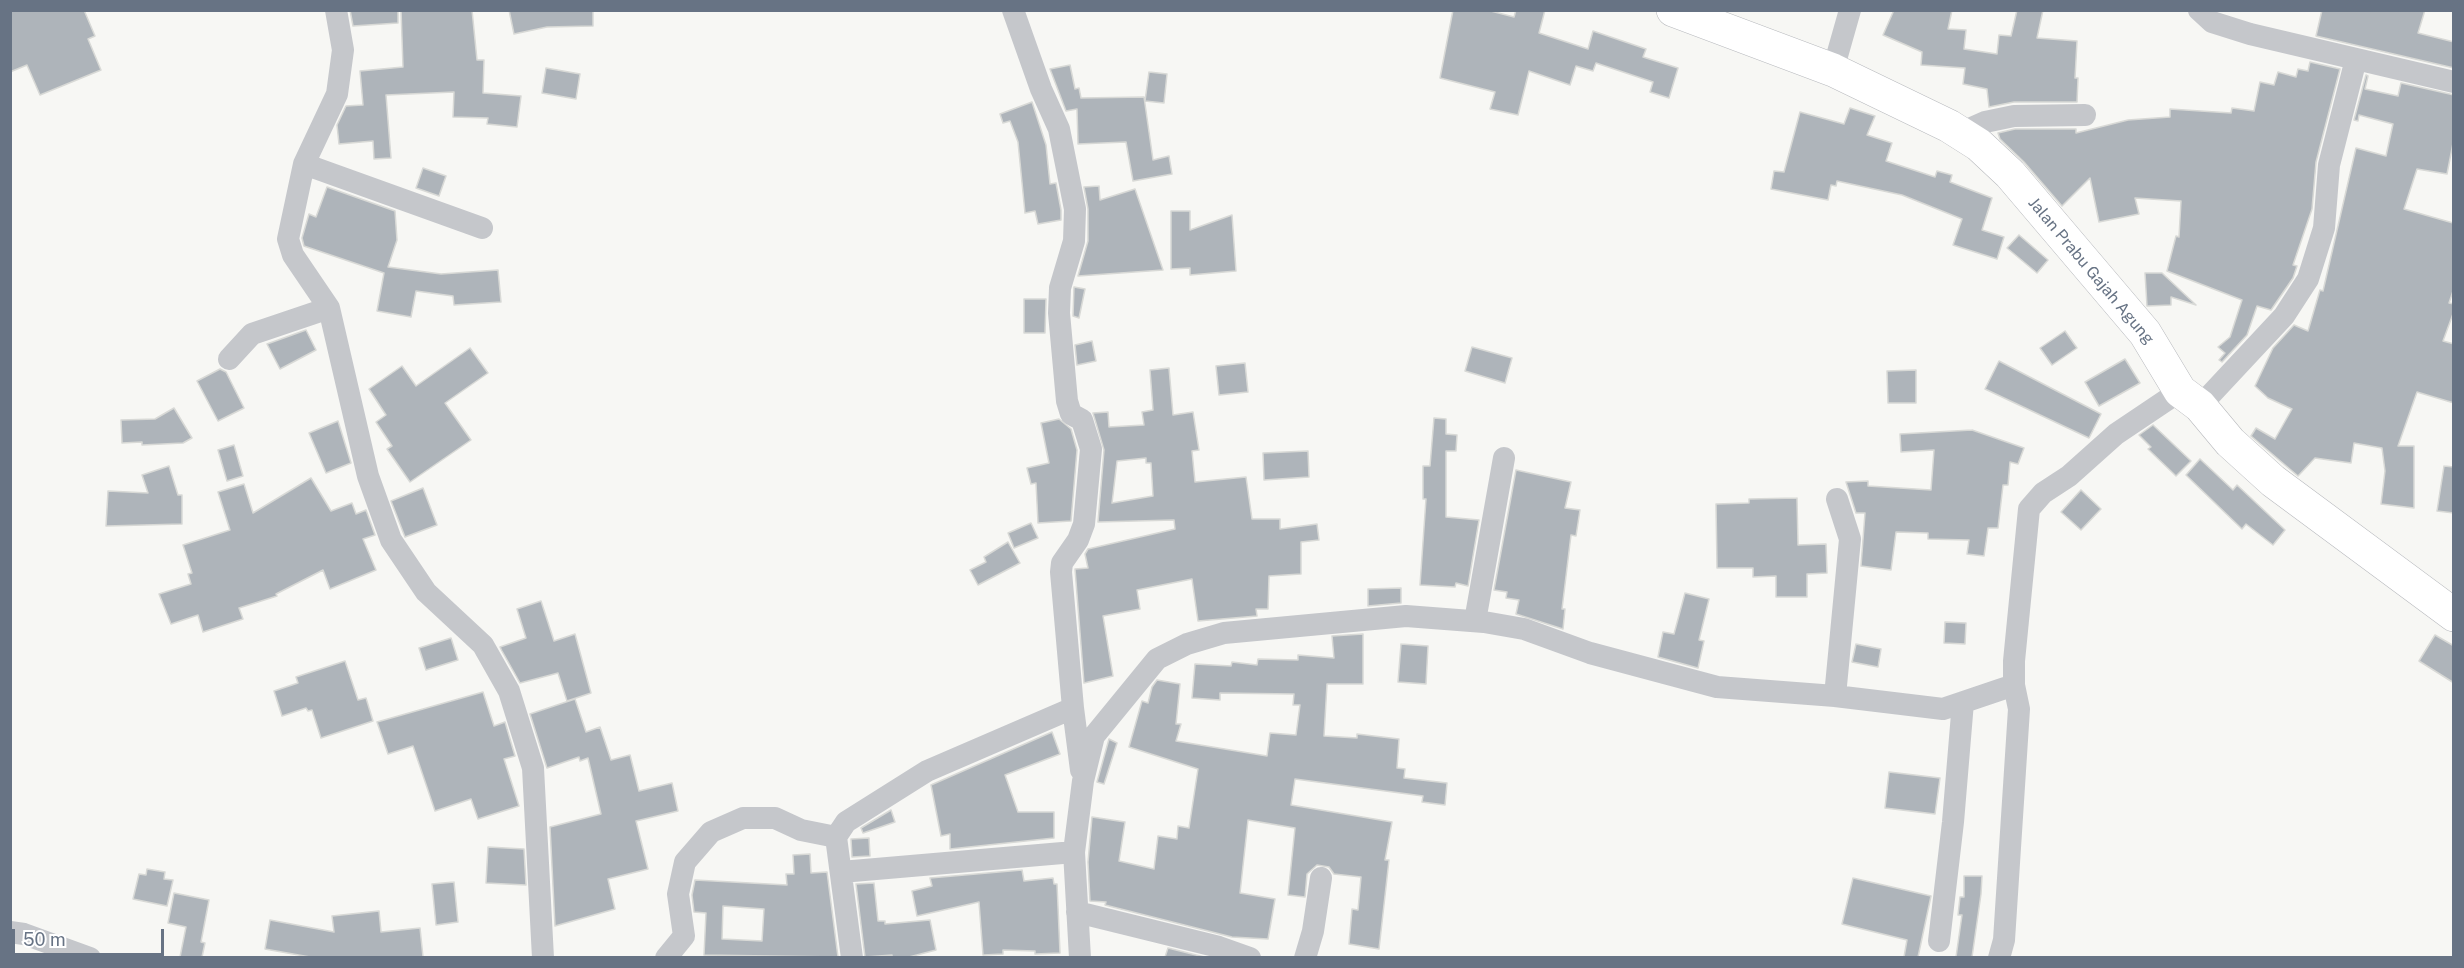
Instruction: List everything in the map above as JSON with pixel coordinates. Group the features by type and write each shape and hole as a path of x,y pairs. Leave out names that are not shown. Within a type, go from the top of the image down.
{"highway":[{"name":"Jalan Prabu Gajah Agung","path":"1672,10 1833,70 1960,133 1979,145 2025,192 2145,333 2190,399 2230,442 2273,481 2454,615"}],"street":[{"path":"336,10 343,50 337,94 304,164 288,239 293,255 330,308 368,476 391,540 426,592 483,645 508,691 532,768 543,957"},
{"path":"1012,10 1041,89 1059,129 1075,209 1074,241 1060,288 1059,313 1067,401 1071,414 1082,420 1091,449 1084,524 1078,540 1062,563 1061,572 1073,708 1083,781"},
{"path":"1833,70 1850,10"},
{"path":"2199,10 2212,22 2250,34 2454,82"},
{"path":"1999,957 2004,940 2019,709 2014,685 2014,661 2029,510 2043,494 2068,476 2116,434 2190,399 2284,316 2308,279 2325,228 2329,165 2356,59"},
{"path":"1960,133 1985,122 2014,116 2085,115"},
{"path":"304,164 482,228"},
{"path":"229,359 252,334 330,308"},
{"path":"1475,621 1504,458"},
{"path":"1835,696 1850,539 1837,499"},
{"path":"1080,957 1074,852 1083,781 1094,736 1157,659 1187,644 1224,633 1406,616 1475,621 1524,629 1590,653 1717,687 1835,696 1943,709 2014,685"},
{"path":"1939,941 1953,822 1963,702"},
{"path":"852,957 836,837 846,822 927,771 1073,708"},
{"path":"666,957 684,936 678,894 685,862 711,832 743,818 775,818 801,830 836,837"},
{"path":"841,872 1074,852"},
{"path":"1305,957 1313,931 1321,878"},
{"path":"1077,912 1219,947 1250,957"},
{"path":"10,932 90,957"}],"building":[{"path":"10,10 84,10 95,36 88,39 101,70 40,95 27,65 10,72"},
{"path":"350,10 398,10 398,23 353,26"},
{"path":"401,10 472,10 477,60 484,60 483,93 521,96 517,127 487,124 488,118 453,117 454,92 386,95 391,158 374,159 373,141 339,144 337,125 346,106 363,105 360,71 403,67"},
{"path":"509,10 593,10 593,26 547,27 514,34"},
{"path":"1453,10 1487,10 1514,17 1516,10 1545,10 1539,33 1588,49 1593,31 1646,49 1643,57 1678,68 1669,98 1650,92 1653,82 1596,63 1593,71 1576,66 1570,85 1529,71 1518,115 1490,109 1495,92 1440,78"},
{"path":"1894,10 1952,10 1948,29 1966,30 1964,49 1997,54 1999,35 2011,36 2017,10 2043,10 2037,38 2077,41 2075,78 2078,78 2077,102 2014,102 1989,107 1987,89 1963,84 1965,68 1921,65 1922,52 1883,35"},
{"path":"2322,10 2425,10 2418,33 2454,42 2454,68 2316,36"},
{"path":"2310,62 2340,69 2316,162 2312,209 2293,265 2297,266 2293,278 2271,310 2257,306 2247,335 2222,362 2219,360 2225,353 2218,347 2230,337 2242,300 2167,271 2176,236 2179,237 2181,201 2135,198 2139,214 2099,222 2090,178 2062,206 2024,162 2000,139 1998,133 2015,129 2076,129 2076,133 2128,120 2170,117 2170,109 2231,113 2232,108 2254,111 2260,82 2274,85 2278,72 2296,77 2298,69 2308,71"},
{"path":"1070,65 1075,89 1079,88 1081,98 1144,97 1153,160 1169,156 1172,174 1133,181 1126,142 1078,144 1077,109 1066,111 1050,69"},
{"path":"546,68 580,74 576,99 542,93"},
{"path":"1149,72 1167,74 1164,103 1145,101"},
{"path":"2366,75 2368,76 2365,89 2398,96 2401,83 2454,95 2454,138 2447,174 2417,169 2404,209 2453,223 2454,288 2449,303 2454,304 2454,311 2443,341 2454,344 2454,403 2417,392 2398,446 2414,446 2414,508 2381,504 2385,471 2382,448 2354,443 2351,463 2315,458 2298,476 2251,436 2256,428 2275,439 2292,409 2268,398 2255,386 2273,348 2294,325 2308,331 2320,290 2323,291 2356,148 2386,156 2393,124 2359,115 2358,121 2354,120"},
{"path":"1032,102 1046,145 1050,184 1056,183 1061,210 1061,220 1038,224 1035,211 1025,213 1018,142 1010,121 1003,123 1000,114"},
{"path":"1850,108 1875,116 1867,135 1892,143 1886,161 1935,177 1937,171 1952,175 1950,182 1992,198 1982,230 2004,237 1997,259 1953,245 1962,219 1902,195 1837,181 1836,186 1831,185 1828,200 1771,189 1774,171 1784,172 1800,112 1844,124"},
{"path":"423,168 446,176 439,196 416,188"},
{"path":"1099,186 1100,200 1135,189 1163,270 1078,276 1088,241 1088,209 1084,187"},
{"path":"327,187 395,211 397,240 388,267 441,274 498,270 501,302 454,305 453,296 416,291 411,317 377,311 384,273 304,246 302,238 309,214 316,217"},
{"path":"1171,211 1190,211 1190,230 1232,215 1236,271 1190,275 1190,268 1171,269"},
{"path":"2019,235 2048,260 2037,273 2007,248"},
{"path":"2145,273 2162,273 2196,305 2171,297 2171,305 2147,306"},
{"path":"1074,287 1085,289 1079,318 1073,316"},
{"path":"1024,299 1046,299 1045,333 1024,333"},
{"path":"306,330 316,350 280,369 267,344"},
{"path":"2065,331 2077,348 2052,365 2040,348"},
{"path":"1092,341 1096,361 1077,365 1075,345"},
{"path":"1472,347 1512,358 1505,383 1465,371"},
{"path":"470,348 488,373 445,403 471,440 410,482 387,449 392,446 376,422 386,415 369,389 402,366 416,386"},
{"path":"2125,359 2140,383 2099,406 2085,382"},
{"path":"1999,361 2101,414 2089,438 1985,389"},
{"path":"1245,363 1248,392 1219,395 1216,366"},
{"path":"1169,368 1173,415 1193,412 1199,450 1192,451 1195,482 1246,477 1252,519 1280,519 1280,529 1317,524 1319,540 1301,542 1301,574 1269,576 1268,609 1256,609 1257,616 1198,621 1192,579 1137,590 1140,609 1103,616 1113,676 1084,683 1075,569 1088,568 1085,554 1088,549 1175,529 1174,520 1098,522 1104,450 1093,413 1108,412 1109,427 1144,425 1142,412 1153,410 1150,370","holes":["1146,458 1146,463 1151,463 1153,496 1112,503 1117,461"]},
{"path":"220,369 226,372 244,408 218,421 197,381"},
{"path":"1916,370 1916,403 1888,403 1887,371"},
{"path":"174,408 192,438 183,443 142,445 142,442 122,443 121,420 155,419"},
{"path":"1434,418 1446,419 1446,434 1457,435 1456,451 1446,451 1446,517 1479,520 1468,586 1456,583 1455,587 1420,585 1426,499 1423,499 1423,466 1430,466"},
{"path":"1059,419 1071,429 1077,450 1071,521 1038,523 1036,483 1031,484 1027,468 1049,463 1041,423"},
{"path":"338,421 351,463 326,473 309,433"},
{"path":"2153,425 2191,461 2176,476 2148,449 2151,447 2139,435"},
{"path":"1972,430 2024,448 2018,464 2010,462 2008,485 2003,485 1998,528 1988,528 1984,556 1967,554 1969,540 1928,539 1928,533 1896,532 1891,570 1861,566 1865,513 1856,513 1846,482 1868,481 1868,486 1931,490 1934,450 1901,452 1900,434"},
{"path":"234,445 243,476 227,481 218,450"},
{"path":"1308,451 1309,477 1264,480 1263,453"},
{"path":"2200,459 2233,490 2237,485 2285,530 2273,545 2246,524 2242,529 2186,475"},
{"path":"169,466 178,495 182,495 182,524 106,526 108,491 148,493 142,475"},
{"path":"2444,466 2454,467 2454,513 2437,511"},
{"path":"1516,470 1571,482 1565,508 1580,510 1576,536 1571,535 1562,609 1565,609 1563,629 1516,614 1519,600 1506,598 1507,592 1494,590"},
{"path":"311,478 331,511 352,503 356,514 366,510 375,535 363,539 376,570 330,589 323,570 276,594 277,596 239,608 243,619 203,632 198,615 171,624 159,594 191,584 188,574 192,573 183,545 230,530 218,492 244,484 253,513"},
{"path":"423,488 437,525 405,537 391,501"},
{"path":"2081,490 2101,509 2081,530 2061,512"},
{"path":"1797,498 1798,545 1826,544 1827,573 1807,574 1807,597 1776,597 1776,576 1753,577 1753,568 1717,568 1716,504 1749,503 1749,499"},
{"path":"1031,523 1038,538 1014,548 1008,533"},
{"path":"1008,542 1020,563 978,585 970,570 986,562 984,557"},
{"path":"1401,588 1401,603 1368,606 1368,589"},
{"path":"1685,593 1709,599 1699,640 1704,641 1698,668 1658,657 1663,632 1674,634"},
{"path":"541,601 554,641 575,634 591,693 567,701 558,673 520,683 502,651 500,647 526,638 517,609"},
{"path":"1945,622 1966,623 1965,644 1944,643"},
{"path":"1363,634 1363,684 1327,684 1324,736 1357,738 1357,734 1399,739 1397,768 1405,769 1404,778 1447,783 1445,805 1422,802 1423,796 1295,779 1291,805 1392,822 1385,860 1389,860 1379,949 1349,944 1352,909 1358,910 1361,877 1334,874 1329,867 1317,865 1307,874 1305,897 1288,895 1295,828 1248,820 1240,893 1275,899 1268,939 1232,937 1105,905 1106,902 1090,901 1088,862 1092,817 1125,822 1119,861 1154,869 1158,836 1177,839 1178,826 1189,828 1198,769 1129,747 1142,701 1148,703 1152,687 1157,680 1180,684 1176,724 1181,724 1176,741 1267,756 1270,733 1296,735 1300,705 1293,705 1294,694 1220,693 1220,700 1192,698 1195,664 1231,666 1232,662 1257,665 1258,659 1298,660 1298,655 1334,658 1332,636"},
{"path":"2435,635 2454,646 2454,683 2419,661"},
{"path":"451,638 458,660 426,670 419,648"},
{"path":"1401,644 1428,646 1426,684 1398,682"},
{"path":"1856,644 1881,649 1878,667 1852,662"},
{"path":"345,661 358,700 366,698 373,721 321,738 312,710 308,711 306,708 282,716 274,691 298,683 296,677"},
{"path":"483,692 494,726 505,722 515,756 504,759 519,806 478,819 471,799 435,811 413,746 388,754 377,722"},
{"path":"575,699 586,732 600,727 611,760 630,755 639,791 672,783 678,811 636,821 648,869 608,879 615,909 555,926 550,827 601,814 588,758 580,761 579,757 547,768 530,714"},
{"path":"1052,732 1060,754 1005,775 1018,812 1054,812 1054,838 950,849 950,834 941,836 931,785"},
{"path":"1109,739 1117,743 1104,784 1097,782"},
{"path":"1889,772 1940,778 1935,814 1885,808"},
{"path":"891,810 895,822 863,833 861,828"},
{"path":"869,838 870,856 852,857 851,839"},
{"path":"488,847 524,849 526,885 486,883"},
{"path":"810,854 811,873 827,872 838,957 704,955 706,913 694,912 692,895 695,880 787,885 786,874 794,874 793,855","holes":["723,906 764,909 762,941 722,939"]},
{"path":"147,869 165,872 164,879 173,880 167,906 133,899 139,874 146,875"},
{"path":"1022,870 1024,881 1053,878 1054,884 1057,884 1060,953 1035,954 1035,951 1003,950 1003,954 983,955 979,902 917,916 912,891 932,886 930,878"},
{"path":"1964,876 1982,876 1981,894 1972,957 1956,957 1962,915 1958,915 1960,897 1964,897"},
{"path":"1853,878 1931,896 1918,957 1904,957 1907,940 1842,924"},
{"path":"454,882 458,922 436,925 432,884"},
{"path":"874,883 878,921 885,921 885,924 930,920 936,950 909,957 892,957 892,955 865,957 856,884"},
{"path":"174,893 209,900 201,942 205,943 202,957 180,957 186,927 168,923"},
{"path":"379,911 381,932 420,928 423,957 310,957 265,949 270,920 334,932 332,916"},
{"path":"1168,948 1204,957 1165,957"}]}
